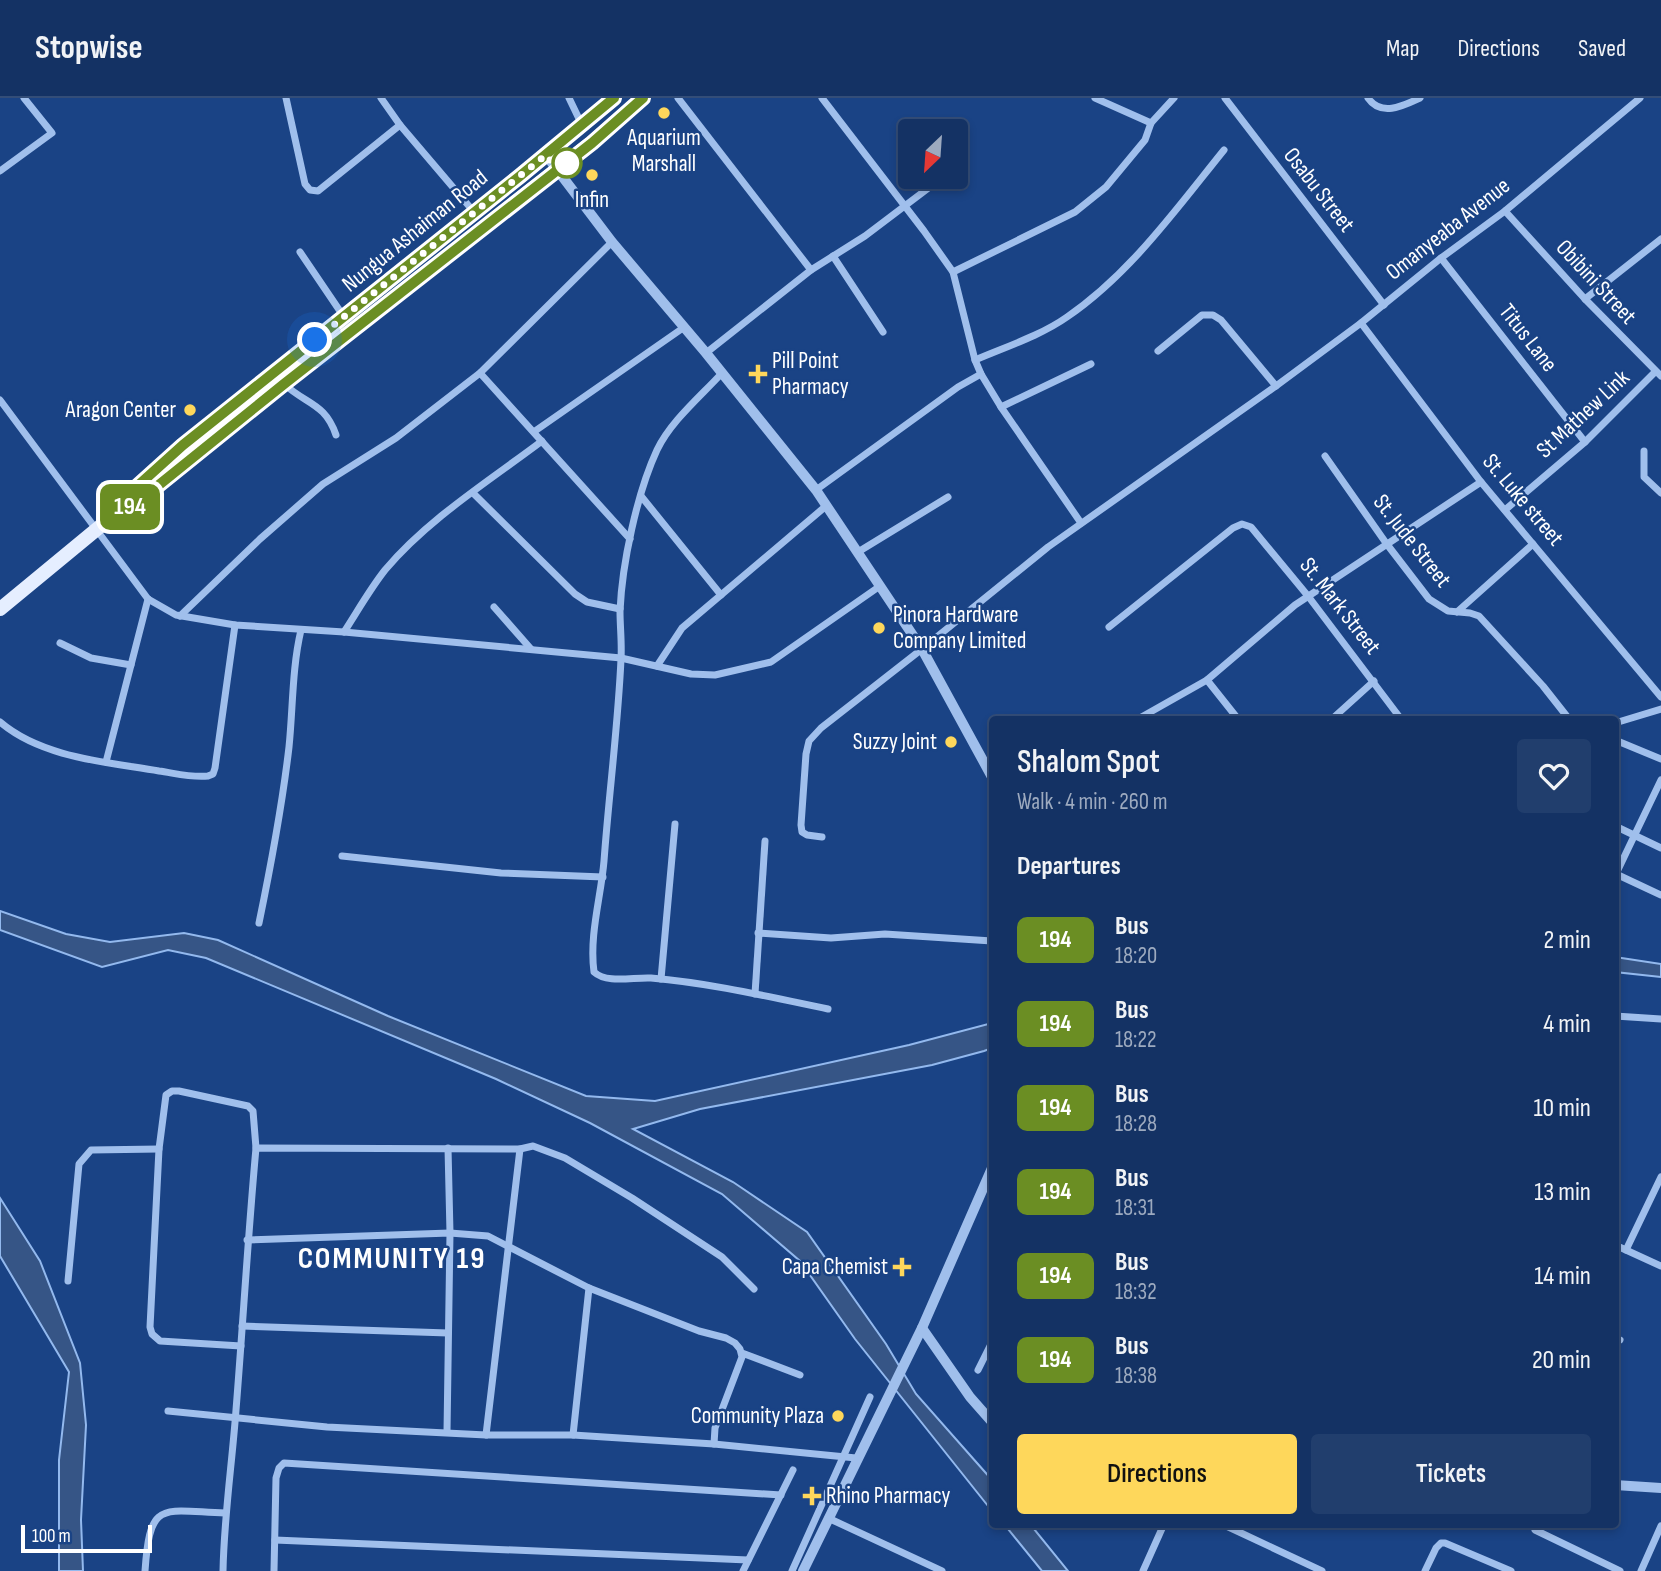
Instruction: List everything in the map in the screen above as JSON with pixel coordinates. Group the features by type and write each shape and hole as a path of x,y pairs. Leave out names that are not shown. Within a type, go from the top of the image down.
{"main road":[{"name":"Nungua Ashaiman Road","path":"0,609 96,532 207,425 614,98"},
{"name":"Nungua Ashaiman Road","path":"136,496 558,170 643,98"}],"street":[{"path":"0,171 52,133 24,98"},
{"path":"286,98 305,184 310,190 318,191 400,125"},
{"path":"381,98 400,125 474,212"},
{"path":"569,98 582,125"},
{"path":"678,98 811,270"},
{"path":"822,98 953,272 981,374 1081,523"},
{"path":"1095,98 1151,123"},
{"path":"953,272 1075,212 1107,187 1145,141 1151,123 1174,98"},
{"name":"Osabu Street","path":"1225,98 1384,305"},
{"path":"1368,98 1372,104 1387,110 1420,98"},
{"name":"Omanyeaba Avenue","path":"822,837 807,835 802,832 801,825 806,754 809,741 821,728 1048,547 1361,323 1441,258 1505,211 1640,98"},
{"path":"975,360 1066,318 1111,281 1165,223 1224,150"},
{"path":"546,155 612,242 816,490 922,649 989,772"},
{"path":"706,353 811,270 928,189"},
{"name":"Obibini Street","path":"1505,211 1658,374"},
{"path":"1585,299 1661,239"},
{"path":"180,616 260,539 323,484 396,438 480,373 612,242"},
{"path":"300,252 344,317"},
{"path":"833,256 883,332"},
{"name":"Titus Lane","path":"1441,258 1585,442"},
{"path":"1158,351 1202,315 1213,315 1221,320 1276,386"},
{"name":"St. Luke street","path":"1361,323 1481,482 1661,697"},
{"path":"535,431 683,328"},
{"path":"1001,407 1091,365"},
{"path":"480,373 630,539"},
{"path":"722,373 664,438 656,452 630,539 620,609 621,658 603,877 591,954 594,972 606,979 662,979 828,1009"},
{"path":"816,490 958,387 981,374"},
{"name":"St Mathew Link","path":"1505,510 1585,442 1658,374"},
{"path":"284,384 298,397 320,408 327,415 336,435"},
{"path":"0,400 148,599 164,610 180,616 235,625 344,632 621,658 691,674 715,675 771,662 880,586"},
{"path":"344,632 387,568 445,514 542,441"},
{"path":"1644,451 1644,477 1661,493"},
{"name":"St. Jude Street","path":"1325,456 1429,599 1448,611 1479,616 1567,716"},
{"path":"1143,716 1207,680 1308,596 1481,482"},
{"path":"473,493 575,594 587,602 620,609"},
{"path":"641,496 721,595"},
{"path":"859,552 948,497"},
{"path":"657,666 682,628 826,506"},
{"name":"St. Mark Street","path":"1109,627 1233,528 1242,524 1251,527 1308,596 1399,716"},
{"path":"1457,612 1533,544"},
{"path":"106,762 148,599"},
{"path":"494,607 532,650"},
{"path":"0,722 40,745 106,762 203,777 212,774 235,625"},
{"path":"259,923 281,809 301,630"},
{"path":"60,643 91,658 131,664"},
{"path":"1207,680 1236,716"},
{"path":"1335,716 1374,681"},
{"path":"1619,722 1661,709"},
{"path":"1619,742 1661,759"},
{"path":"1619,869 1661,780"},
{"path":"662,979 675,824"},
{"path":"1619,828 1661,848"},
{"path":"755,994 765,841"},
{"path":"342,856 501,873 603,877"},
{"path":"1619,876 1661,895"},
{"path":"758,933 831,938 886,934 989,941"},
{"path":"1619,1017 1661,1019"},
{"path":"223,1571 225,1513 235,1417 241,1346 247,1240 256,1148 253,1111 248,1106 172,1091 164,1099 159,1149 150,1327 152,1334 160,1341 241,1346"},
{"path":"256,1148 520,1149 533,1146 565,1158 632,1198 722,1257 754,1289"},
{"path":"447,1432 450,1233 448,1148"},
{"path":"68,1281 79,1164 84,1155 91,1150 159,1149"},
{"path":"486,1435 520,1149"},
{"path":"803,1571 922,1328 989,1175"},
{"path":"1626,1250 1661,1177"},
{"path":"247,1240 450,1233 488,1236 589,1288 699,1331 726,1338 736,1343 742,1353 800,1375"},
{"path":"1619,1247 1661,1266"},
{"path":"573,1435 589,1288"},
{"path":"242,1326 448,1333"},
{"path":"922,1328 970,1397 989,1419"},
{"path":"978,1370 989,1348"},
{"path":"715,1444 715,1428 740,1367 742,1353"},
{"path":"792,1571 870,1397"},
{"path":"168,1411 327,1427 486,1435 573,1435 715,1444 856,1458"},
{"path":"274,1571 276,1478 284,1463 780,1495"},
{"path":"743,1571 793,1470"},
{"path":"1619,1485 1661,1488"},
{"path":"145,1571 150,1528 158,1515 169,1511 225,1513"},
{"path":"828,1518 942,1571"},
{"path":"1641,1571 1661,1526"},
{"path":"1143,1571 1162,1528"},
{"path":"1231,1528 1322,1571"},
{"path":"1535,1530 1620,1571"},
{"path":"275,1540 748,1560"},
{"path":"1425,1571 1436,1548 1445,1543 1511,1571"}],"water":[{"path":"0,911 66,934 110,942 184,933 218,940 388,1016 586,1096 655,1101 909,1045 989,1024 989,1049 984,1051 932,1065 700,1109 633,1129 733,1182 807,1232 886,1344 916,1394 989,1477 989,1507 855,1339 800,1261 722,1194 590,1123 496,1079 206,958 168,950 102,967 0,930"},
{"path":"1619,958 1661,964 1661,977 1619,972"},
{"path":"0,1198 40,1261 80,1363 86,1425 81,1520 83,1571 59,1571 59,1460 69,1372 0,1256"},
{"path":"1007,1528 1033,1528 1068,1571 1042,1571"}],"bus line":[{"name":"194","path":"614,98 183,445 132,491 120,510 134,505 592,143 643,98"}],"place":[{"name":"Aquarium Marshall","path":"664,113"},
{"name":"Infin","path":"592,175"},
{"name":"Pill Point Pharmacy","path":"758,374"},
{"name":"Aragon Center","path":"190,410"},
{"name":"Pinora Hardware Company Limited","path":"879,628"},
{"name":"Suzzy Joint","path":"951,742"},
{"name":"Capa Chemist","path":"902,1267"},
{"name":"Community Plaza","path":"838,1416"},
{"name":"Rhino Pharmacy","path":"812,1496"}],"district":[{"name":"COMMUNITY 19","path":"392,1259"}],"route":[{"path":"315,340 546,155 558,170 572,159 567,163"}]}
